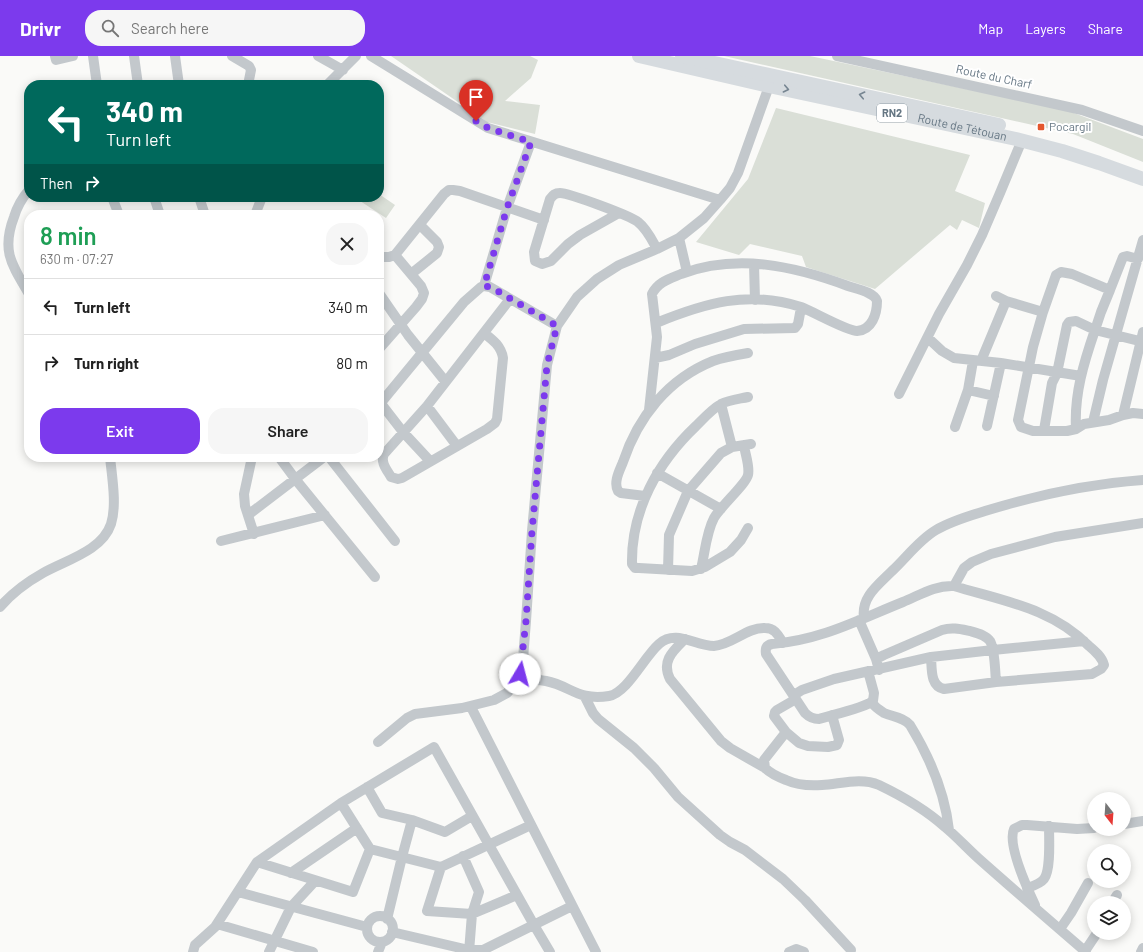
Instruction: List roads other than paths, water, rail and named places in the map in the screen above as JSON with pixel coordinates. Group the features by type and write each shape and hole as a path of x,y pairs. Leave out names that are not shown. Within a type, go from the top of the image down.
{"highway":[{"name":"Route de Tétouan","path":"639,56 769,86 1022,140 1106,165 1143,179"},
{"name":"Route de Tétouan","path":"682,56 1015,129 1107,155 1143,169"}],"street":[{"path":"55,56 56,60 73,56"},
{"path":"93,56 96,80"},
{"path":"134,56 137,80"},
{"path":"175,56 178,80"},
{"path":"232,56 249,66 251,70 249,80"},
{"path":"318,56 343,70"},
{"path":"332,80 356,56"},
{"path":"371,56 488,128 720,200"},
{"name":"Route du Charf","path":"837,56 1082,110 1143,131"},
{"path":"378,742 407,718 415,714 471,707 494,700 507,693 518,681 523,658 532,531 547,365 557,326 577,297 597,279 619,265 679,238 704,218 720,200 730,188 738,173 769,86"},
{"path":"899,394 939,314 982,235 1022,140"},
{"path":"484,286 507,208 531,142"},
{"path":"384,257 395,255 444,194 449,190 453,190 544,220"},
{"path":"619,213 580,235 568,244 551,261 542,264 535,261 534,257 550,199 553,195 560,193 619,213 637,221 644,228 657,249"},
{"path":"24,196 10,226 7,244 9,255 24,284"},
{"path":"411,274 437,253 439,247 437,242 420,225"},
{"path":"679,238 687,272"},
{"path":"1093,422 1103,380 1143,240"},
{"path":"384,343 400,323 416,307 423,295 423,288 395,255"},
{"path":"1076,429 1076,401 1081,376 1101,312 1123,257 1127,256 1138,259"},
{"path":"649,410 657,337 652,305 652,294 654,289 659,284 666,280 687,272 725,264 737,263 773,265 806,272 874,296 877,301 876,310 871,325 858,330 844,327 801,308 782,303 755,300 732,300 714,303 697,307 656,323"},
{"path":"754,264 755,300"},
{"path":"1110,290 1072,274 1061,272 1056,275 1043,312 1033,348 1018,422 1021,427 1025,429 1060,431 1076,429 1084,424 1109,420 1123,415 1133,413 1143,414"},
{"path":"384,398 464,302 478,289 484,286 490,287 557,326"},
{"path":"996,296 1006,301 1043,312"},
{"path":"384,454 427,406 510,299"},
{"path":"384,301 422,353 445,381"},
{"path":"955,426 977,361 1006,301"},
{"path":"655,358 670,355 695,344 744,329 795,328 798,324 801,308"},
{"path":"1044,430 1052,383 1057,373 1059,355 1067,324 1071,321 1076,321 1095,330 1142,339 1123,415"},
{"path":"384,462 392,477 398,480 495,423 497,419 502,374 502,351 494,341 484,333"},
{"path":"928,338 937,347 954,358 1001,363 1081,376"},
{"path":"645,496 621,493 618,491 616,484 625,456 649,410 664,392 702,366 726,357 748,353"},
{"path":"987,426 1001,363"},
{"path":"968,390 994,396"},
{"path":"748,397 721,404 710,412 680,440 661,465 645,496 638,517 634,537 632,564 635,568 692,571 701,569 735,548 742,540 748,528"},
{"path":"721,404 732,447"},
{"path":"427,406 457,446"},
{"path":"384,408 403,432 430,461"},
{"path":"668,570 669,536 688,491 721,453 732,447 747,444 748,476 745,482 714,519 710,528 701,569"},
{"path":"0,607 25,585 89,549 101,540 108,531 113,515 114,504 110,462"},
{"path":"251,462 244,494 245,506 254,534"},
{"path":"283,462 375,577"},
{"path":"248,515 318,462"},
{"path":"334,462 395,541"},
{"path":"657,473 721,509"},
{"path":"879,670 862,619 863,607 871,593 920,542 937,529 982,512 1064,490 1099,484 1143,480"},
{"path":"221,541 254,534 324,515"},
{"path":"954,586 964,568 972,562 990,554 1056,537 1143,523"},
{"path":"868,671 874,693 874,698 871,702 819,719 811,718 805,712 766,651 769,645 799,641 820,635 938,587 954,586 1033,609 1064,625 1101,657 1103,668 1098,672 1085,674 996,682 944,689 937,686 933,678 931,657"},
{"path":"518,681 539,679 560,685 585,697 609,696 616,694 629,682 642,663 660,643 669,639 678,638 708,645 719,645 758,629 765,628 777,632 783,643"},
{"path":"876,659 924,637 949,628 959,628 981,634 990,641 993,650 996,682"},
{"path":"684,639 667,661 670,679 721,740 730,748 766,768 779,778 792,783 807,786 864,781 877,784 923,809 949,830 972,853 1086,951 1093,940"},
{"path":"832,715 839,740 838,744 835,746 815,746 799,743 786,732 776,720 774,714 802,690 834,679 931,657 1084,641"},
{"path":"585,697 593,713 598,719 634,748 686,805 720,835 745,850 783,879 838,934 851,951"},
{"path":"871,702 877,709 907,721 910,725 923,749 938,784 949,830"},
{"path":"471,707 596,952"},
{"path":"766,768 764,760 786,732"},
{"path":"192,952 195,945 217,924 258,862 341,803 434,747 550,952"},
{"path":"367,788 382,813 412,820 445,832 472,816"},
{"path":"341,803 370,849 440,867 531,825"},
{"path":"387,919 412,820"},
{"path":"1131,823 1143,821"},
{"path":"1036,909 1027,888 1014,849 1012,833 1014,829 1022,825 1087,828"},
{"path":"1027,888 1040,883 1046,876 1048,866 1049,826"},
{"path":"292,873 357,828"},
{"path":"258,862 353,892 370,849"},
{"path":"463,856 479,892 472,914 469,951"},
{"path":"440,867 427,910 472,914 517,895"},
{"path":"269,952 291,907 315,881"},
{"path":"1060,929 1087,885"},
{"path":"238,892 367,927"},
{"path":"392,932 469,951 484,950 572,906"},
{"path":"381,916 387,919 392,927 392,932 390,937 386,940 382,942 375,942 367,933 367,927 370,921 375,917 381,916"},
{"path":"217,924 274,942 313,952"},
{"path":"378,952 382,942"},
{"path":"1141,952 1143,948"},
{"path":"789,952 796,949 804,952"}],"place":[{"name":"Pocargil","path":"1041,127"}]}
